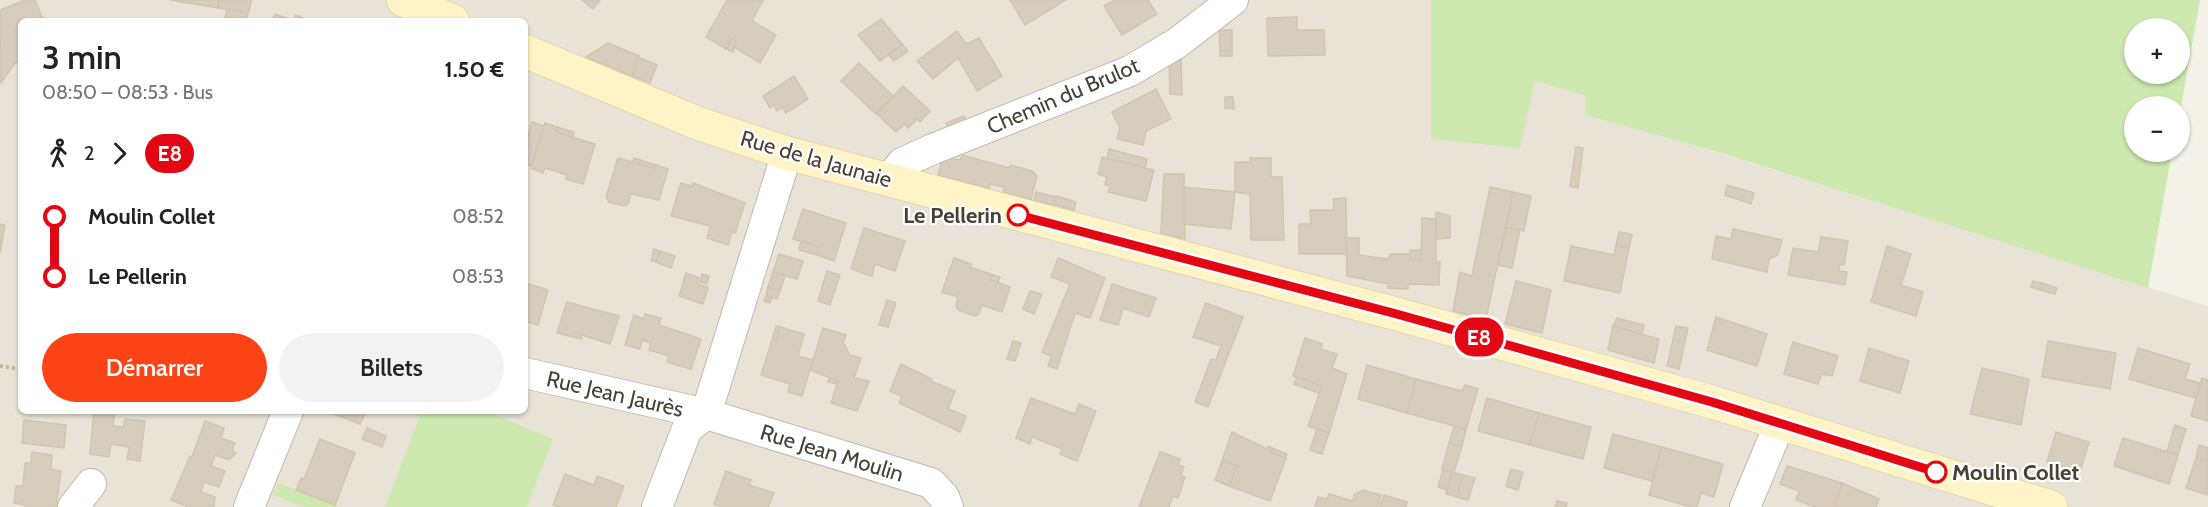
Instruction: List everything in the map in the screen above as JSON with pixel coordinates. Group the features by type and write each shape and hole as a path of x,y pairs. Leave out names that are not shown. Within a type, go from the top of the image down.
{"main road":[{"path":"403,0 446,18"},
{"name":"Rue de la Jaunaie","path":"528,52 697,123 787,153 1393,313 1780,423 2051,507"}],"street":[{"name":"Chemin du Brulot","path":"889,180 902,163 1130,71 1178,43 1233,0"},
{"path":"657,507 687,429 706,414 787,153"},
{"name":"Rue Jean Jaurès","path":"528,374 706,414"},
{"path":"249,507 287,414"},
{"name":"Rue Jean Moulin","path":"706,414 930,483 944,497 948,507"},
{"path":"1745,507 1780,423"}],"path":[{"path":"0,366 18,369"}],"shaded area":[{"path":"0,0 1431,0 1432,139 1534,81 1586,96 1662,135 2208,306 2208,507 0,507"}],"green space":[{"path":"1431,0 2200,0 2190,56 2190,18 2124,18 2124,84 2185,84 2183,96 2124,96 2124,162 2170,162 2148,288 1718,152 1586,115 1586,96 1535,81 1520,148 1431,139"},
{"path":"421,414 492,414 553,439 527,507 385,507"},
{"path":"278,483 339,507 305,507 273,495"}],"building":[{"path":"25,0 35,0 43,18 18,18 18,62 1,83 0,10"},
{"path":"170,0 219,0 218,8"},
{"path":"219,0 252,0 248,13 218,8"},
{"path":"582,0 600,0 593,9"},
{"path":"727,0 763,0 752,21 776,35 760,63 734,47 736,42 732,39 726,49 706,37"},
{"path":"1010,0 1066,0 1025,25"},
{"path":"1114,0 1148,0 1157,14 1122,35 1104,6"},
{"path":"227,9 248,13 247,18 225,18"},
{"path":"275,14 286,18 273,18"},
{"path":"1297,17 1297,30 1324,30 1325,55 1268,56 1267,18"},
{"path":"881,19 902,44 880,61 858,35"},
{"path":"1219,30 1232,30 1232,51 1220,51"},
{"path":"957,31 966,44 979,38 1002,76 977,91 958,58 933,79 917,61"},
{"path":"732,39 736,42 733,52 726,49"},
{"path":"608,43 639,56 632,76 586,57"},
{"path":"902,44 908,51 894,61 889,55"},
{"path":"1220,51 1232,51 1232,56 1220,56"},
{"path":"1181,52 1182,95 1170,94 1169,59"},
{"path":"638,57 657,65 650,83 632,76"},
{"path":"859,63 893,96 876,114 841,81"},
{"path":"794,76 808,99 786,113 782,107 777,111 774,105 770,108 763,96"},
{"path":"903,86 930,111 920,122 917,119 908,128 905,124 896,132 877,114"},
{"path":"1156,89 1171,119 1146,131 1143,145 1117,139 1120,128 1112,112"},
{"path":"1225,97 1233,97 1234,109 1225,108"},
{"path":"964,116 969,123 951,130 946,123"},
{"path":"532,122 544,126 531,166 528,165 528,135"},
{"path":"545,123 557,127 556,132 595,144 583,184 566,179 567,175 545,168 543,173 531,168"},
{"path":"557,127 574,132 573,137 556,132"},
{"path":"1576,147 1583,148 1578,188 1570,186"},
{"path":"1109,149 1147,159 1145,168 1107,159"},
{"path":"962,155 1009,168 1011,165 1032,171 1037,176 1031,200 1003,192 1004,187 990,184 989,189 938,175 943,157 960,160"},
{"path":"1102,157 1154,170 1146,201 1108,192 1110,186 1105,185 1107,177 1098,174"},
{"path":"618,158 655,168 656,165 668,169 659,200 631,194 628,204 624,206 609,202 606,197"},
{"path":"634,158 656,165 655,168 632,162"},
{"path":"1250,158 1271,158 1271,177 1282,177 1284,240 1251,240 1250,194 1235,192 1235,162 1250,162"},
{"path":"1164,174 1184,174 1185,239 1161,233"},
{"path":"681,183 692,186 693,183 745,203 735,233 732,232 728,245 707,238 710,226 671,216"},
{"path":"1727,185 1754,193 1751,204 1725,195"},
{"path":"1184,187 1235,192 1231,229 1184,224"},
{"path":"1490,187 1513,192 1486,319 1453,311 1460,272 1472,276"},
{"path":"1036,192 1056,197 1054,205 1034,201"},
{"path":"1513,192 1531,196 1524,231 1506,228"},
{"path":"1056,196 1076,202 1074,210 1054,205"},
{"path":"1346,198 1347,254 1299,254 1299,224 1311,224 1310,210 1334,210 1333,199"},
{"path":"803,209 846,223 834,261 817,255 819,247 793,239"},
{"path":"1436,212 1450,216 1450,238 1436,239"},
{"path":"1422,218 1436,219 1436,262 1440,262 1439,285 1408,284 1408,289 1388,288 1388,284 1347,276 1346,238 1359,238 1359,255 1389,259 1390,254 1410,254 1410,260 1421,260"},
{"path":"0,224 5,225 0,253"},
{"path":"864,228 905,241 895,271 875,264 872,276 851,269"},
{"path":"1506,228 1520,230 1512,268 1498,265"},
{"path":"1733,229 1782,240 1778,255 1769,259 1767,272 1712,259 1716,236 1731,239"},
{"path":"1619,232 1632,234 1629,248 1616,245"},
{"path":"1821,237 1848,241 1844,265 1840,264 1839,271 1847,272 1845,285 1788,275 1793,248 1818,252"},
{"path":"801,241 819,247 817,255 799,250"},
{"path":"1616,245 1629,248 1620,293 1564,281 1571,246 1614,255"},
{"path":"1887,246 1911,254 1901,285 1923,292 1916,316 1871,302"},
{"path":"654,249 660,251 656,262 651,261"},
{"path":"1410,250 1421,250 1421,260 1410,260"},
{"path":"660,251 675,256 671,268 656,262"},
{"path":"779,254 803,261 797,279 773,272"},
{"path":"954,258 971,264 970,267 993,275 991,280 1010,287 1002,312 982,305 979,314 975,316 958,310 956,306 958,297 942,292"},
{"path":"1058,258 1105,278 1090,318 1075,313 1057,369 1048,366 1051,356 1042,352 1070,284 1051,277"},
{"path":"827,271 840,275 830,305 818,301"},
{"path":"773,272 785,276 780,291 768,287"},
{"path":"686,273 699,278 697,284 708,287 703,304 679,296"},
{"path":"702,274 709,276 707,284 700,282"},
{"path":"993,275 1000,277 998,283 991,280"},
{"path":"1516,281 1551,290 1542,333 1505,324"},
{"path":"2033,281 2042,283 2040,290 2031,287"},
{"path":"2042,283 2057,288 2055,294 2040,290"},
{"path":"528,284 548,290 538,325 528,322"},
{"path":"1112,284 1156,298 1149,317 1123,308 1118,325 1100,320"},
{"path":"768,287 780,291 777,299 766,296"},
{"path":"1030,291 1042,294 1034,314 1023,309"},
{"path":"766,296 772,297 770,303 764,301"},
{"path":"887,300 896,303 888,327 879,325"},
{"path":"567,302 619,316 610,344 582,335 581,339 557,333"},
{"path":"1206,303 1243,317 1208,407 1195,402 1211,359 1216,360 1221,346 1193,337"},
{"path":"645,314 661,318 659,325 701,339 691,369 667,362 669,356 649,350 651,343 642,340 640,349 625,345 634,315 644,319"},
{"path":"1716,317 1767,334 1757,366 1707,350"},
{"path":"1617,318 1644,325 1642,334 1613,326"},
{"path":"776,326 780,327 776,342 772,340"},
{"path":"1613,326 1659,339 1654,363 1608,350"},
{"path":"1676,326 1688,328 1679,369 1667,366"},
{"path":"780,327 804,334 798,356 813,360 802,396 788,392 790,384 761,375 772,340 776,342"},
{"path":"823,328 846,335 843,342 850,355 861,358 854,378 869,381 857,411 831,403 838,381 810,370"},
{"path":"1305,338 1322,344 1321,349 1337,354 1332,368 1347,374 1329,433 1308,426 1322,386 1293,376"},
{"path":"1013,341 1021,343 1015,361 1007,359"},
{"path":"2048,341 2116,353 2110,389 2042,377"},
{"path":"1793,342 1838,356 1832,376 1822,374 1818,384 1784,374"},
{"path":"1869,348 1909,361 1900,393 1860,381"},
{"path":"2138,348 2190,364 2185,379 2200,383 2196,398 2129,379"},
{"path":"901,364 955,391 948,409 966,416 960,432 899,403 902,396 890,391"},
{"path":"1367,365 1416,379 1407,413 1358,399"},
{"path":"1982,368 2029,379 2021,425 1970,414"},
{"path":"1297,377 1322,386 1319,393 1294,384"},
{"path":"829,378 838,381 837,384 828,382"},
{"path":"2202,378 2208,380 2208,421 2191,416"},
{"path":"1416,379 1462,391 1465,385 1478,389 1466,429 1407,413"},
{"path":"1031,398 1075,414 1079,404 1096,411 1077,461 1060,454 1062,449 1032,437 1030,444 1016,438"},
{"path":"1487,398 1539,413 1530,445 1478,431"},
{"path":"1539,413 1591,427 1583,459 1530,445"},
{"path":"94,414 115,414 113,426 123,427 125,419 145,421 140,461 127,459 129,447 111,444 109,457 90,454"},
{"path":"334,414 365,414 360,424"},
{"path":"24,420 66,425 64,448 22,443"},
{"path":"205,421 224,428 221,438 235,443 232,450 236,453 229,460 215,455 211,466 225,471 219,487 204,482 201,492 215,497 214,507 188,507 171,500 190,456 192,457"},
{"path":"2175,425 2186,429 2178,455 2167,451"},
{"path":"1454,426 1466,429 1462,446 1449,443"},
{"path":"367,428 386,436 382,447 362,439"},
{"path":"1317,429 1329,433 1322,454 1310,450"},
{"path":"1232,432 1286,458 1270,501 1229,486 1237,466 1222,461"},
{"path":"2056,432 2089,442 2080,472 2047,462"},
{"path":"1613,434 1662,447 1652,481 1604,468"},
{"path":"2123,438 2178,455 2169,484 2114,466"},
{"path":"320,439 355,453 335,505 296,490 301,478 304,479"},
{"path":"1449,443 1462,446 1454,472 1442,469"},
{"path":"2199,445 2208,448 2208,461 2196,458"},
{"path":"1267,446 1287,454 1286,458 1272,453 1273,451"},
{"path":"1662,447 1723,464 1714,497 1701,493 1697,507 1691,507 1649,495"},
{"path":"32,452 52,455 51,469 61,471 56,507 25,507 25,505 14,503 16,486 23,486 25,463 31,463"},
{"path":"1160,452 1180,459 1178,465 1184,467 1181,475 1185,477 1178,498 1173,496 1169,507 1139,507"},
{"path":"2196,458 2208,461 2208,495 2186,488"},
{"path":"1222,461 1237,466 1229,486 1215,480"},
{"path":"1787,466 1842,483 1835,507 1815,507 1796,500 1799,491 1780,484"},
{"path":"1443,469 1452,472 1448,490 1438,487"},
{"path":"1511,469 1523,472 1518,490 1506,486"},
{"path":"726,471 751,480 749,485 774,493 768,507 721,507 714,504"},
{"path":"1452,472 1463,475 1457,497 1446,494"},
{"path":"565,474 594,485 597,476 624,486 616,507 553,505"},
{"path":"1463,475 1475,478 1468,500 1457,497"},
{"path":"1842,483 1879,499 1876,507 1835,507"},
{"path":"1363,490 1381,495 1378,507 1315,507 1318,497 1327,499 1329,494 1353,501 1354,495"},
{"path":"1384,495 1407,502 1406,507 1380,507"},
{"path":"1557,501 1567,503 1566,507 1555,507"}],"bus line":[{"name":"E8","path":"1018,215 1393,313 1712,402 1936,472"}],"place":[{"name":"Le Pellerin","path":"1018,215"},
{"name":"Moulin Collet","path":"1936,472"}]}
